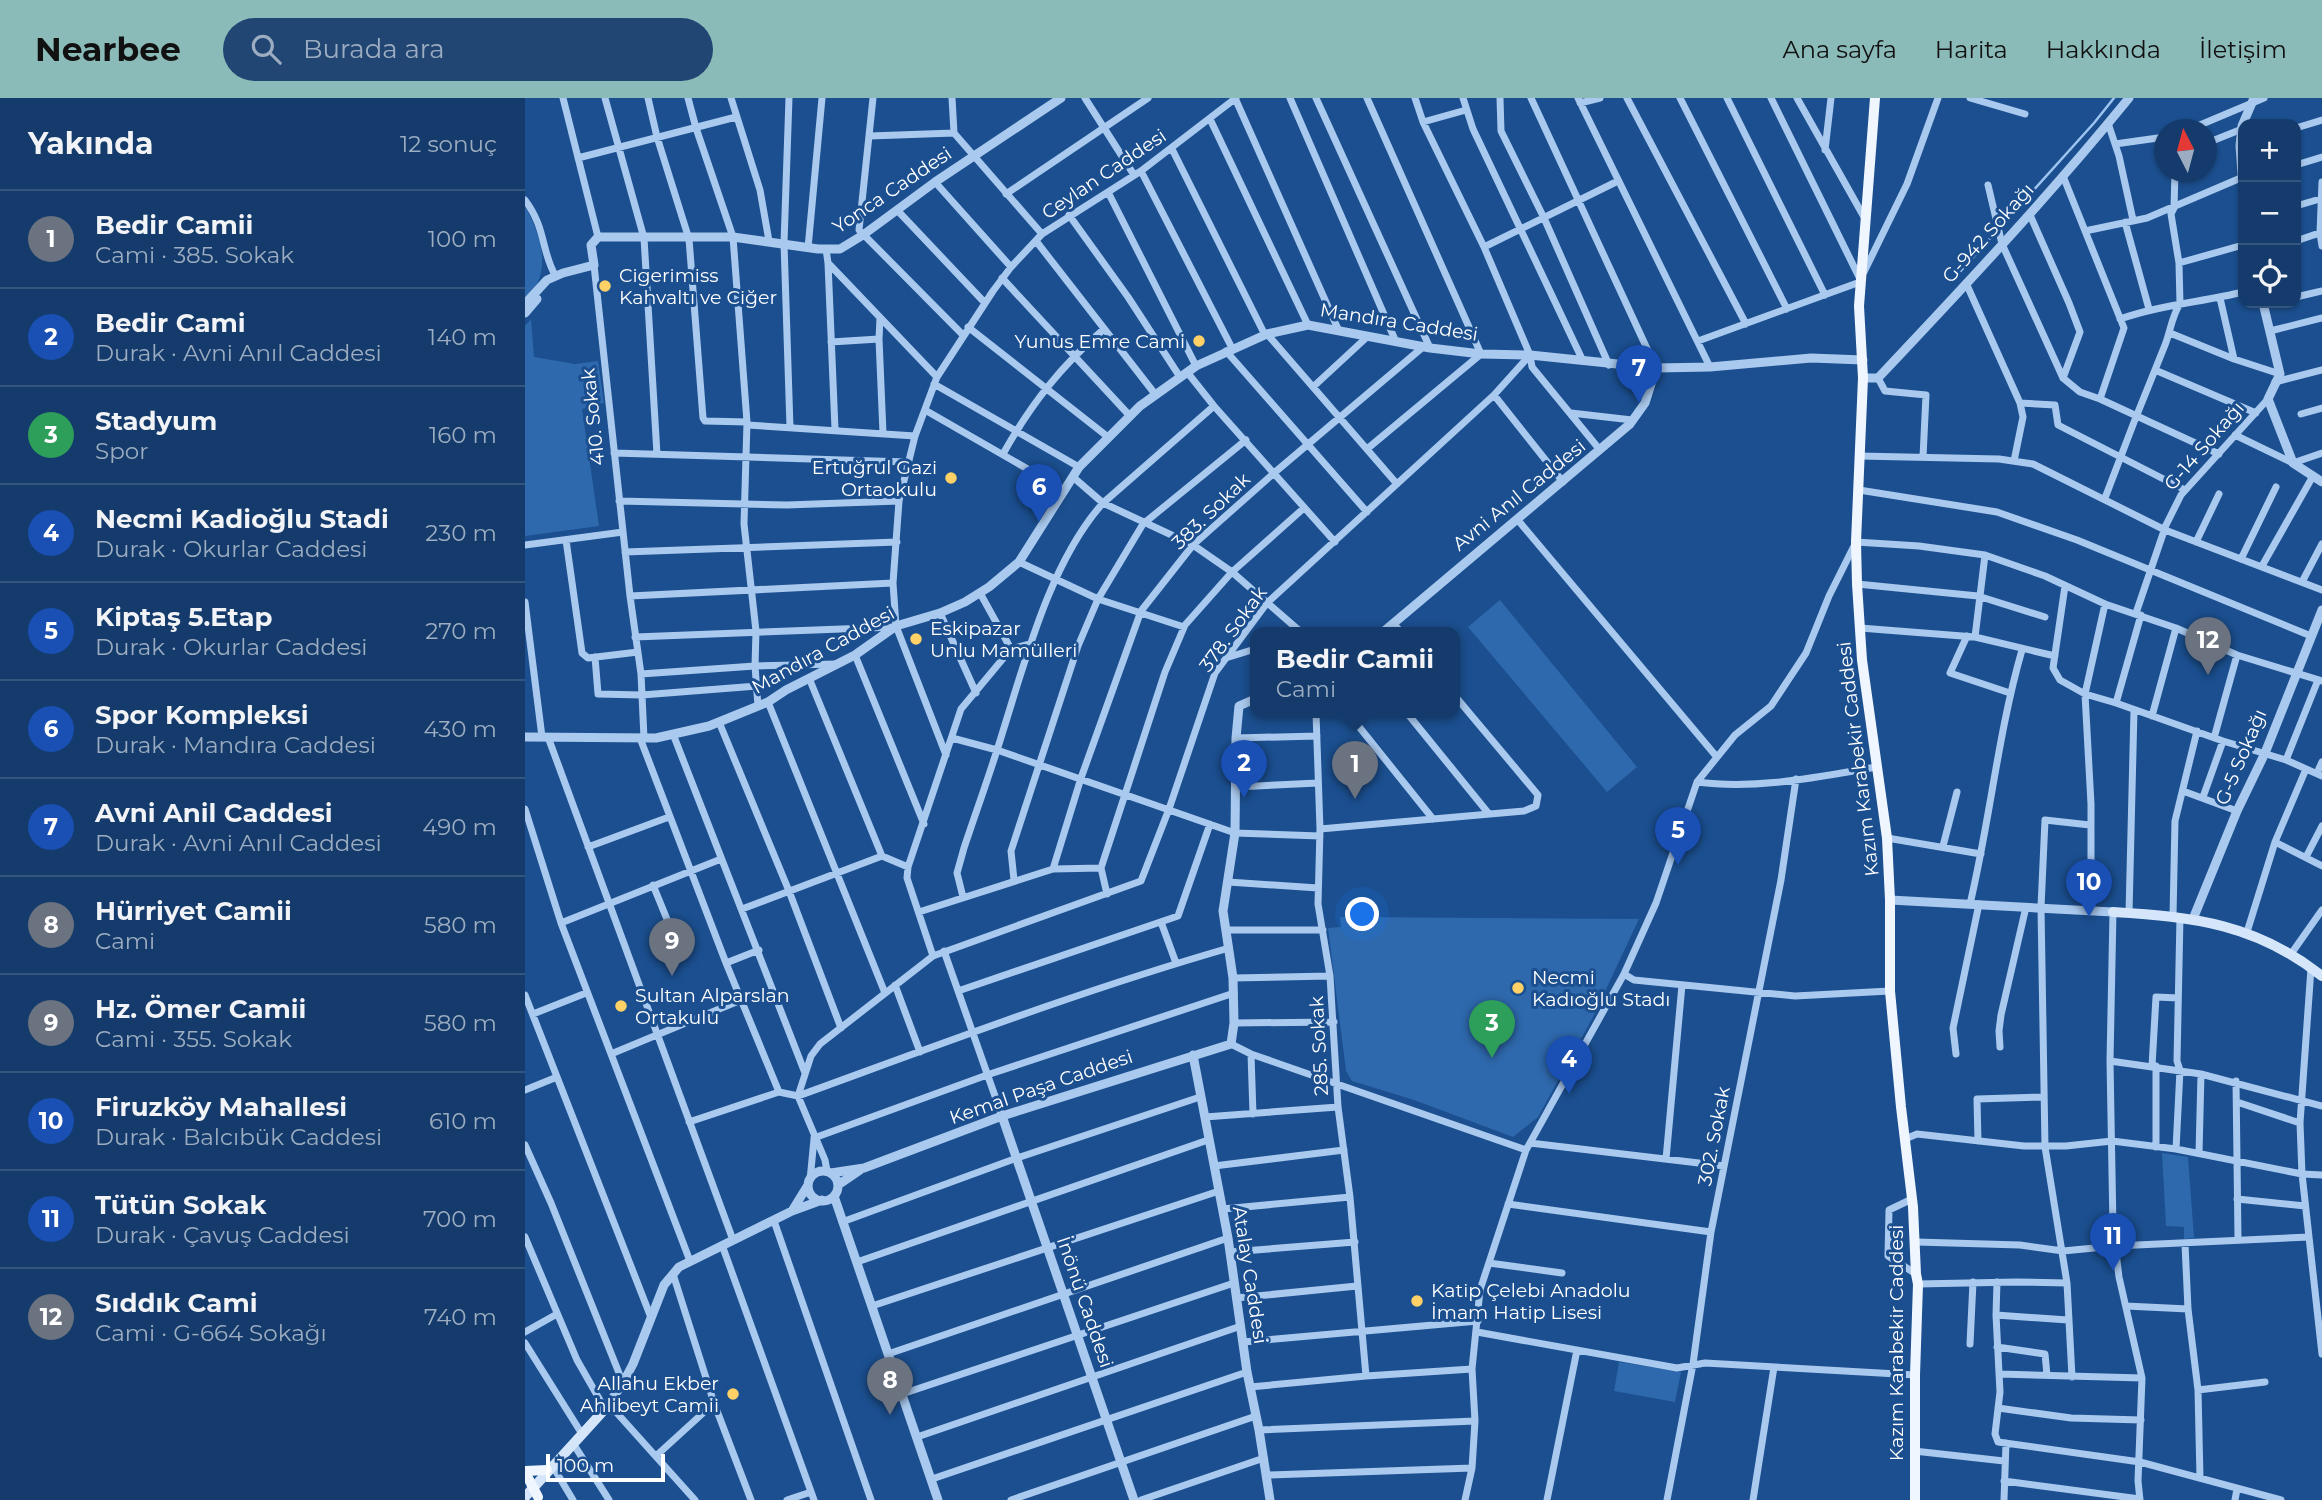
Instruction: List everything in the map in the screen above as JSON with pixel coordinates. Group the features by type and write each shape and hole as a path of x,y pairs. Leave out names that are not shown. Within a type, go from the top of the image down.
{"main road":[{"name":"Kazım Karabekir Caddesi","path":"1875,98 1859,306 1863,378 1856,542 1857,584 1860,628 1887,838 1890,991 1916,1242 1915,1500"},
{"path":"2113,912 2193,919 2247,932 2291,954 2322,976"},
{"path":"525,1497 533,1496 551,1470 605,1409"},
{"path":"534,1493 527,1484 525,1472 551,1470 600,1424 605,1409"}],"street":[{"name":"410. Sokak","path":"563,98 598,237 591,245 641,674 642,738 669,817 779,1092"},
{"path":"605,98 644,238 657,454"},
{"path":"648,98 657,137 689,239 702,418 705,421 915,436"},
{"path":"688,98 733,237 747,424 744,503 756,631 757,687 885,993"},
{"path":"730,98 760,190 769,241"},
{"path":"789,98 784,243 790,427"},
{"path":"809,248 822,98"},
{"path":"873,98 859,230 963,335"},
{"path":"952,98 954,133 1042,234"},
{"name":"Yonca Caddesi","path":"598,237 733,237 809,248 840,248 863,235 935,182 1061,98"},
{"path":"1085,98 1138,173 1229,350 1307,446 1367,512"},
{"path":"1006,194 1148,98"},
{"path":"1235,98 1338,329"},
{"name":"Ceylan Caddesi","path":"946,755 896,626 893,583 899,501 907,462 935,381 1002,278 1042,234 1138,173 1235,98"},
{"path":"1290,98 1396,342"},
{"path":"1317,98 1426,347"},
{"path":"1367,98 1481,354 1367,449"},
{"path":"1415,98 1423,122 1484,247 1530,355 1532,367 1600,450"},
{"path":"1473,98 1463,99 1473,130 1583,361"},
{"path":"1500,98 1501,131 1544,218 1609,365"},
{"path":"1531,98 1656,368"},
{"path":"1600,98 1579,100 1710,367"},
{"path":"1627,98 1746,324"},
{"path":"1680,98 1787,309"},
{"path":"1727,98 1825,295"},
{"path":"1771,98 1860,281"},
{"path":"1797,98 1864,217"},
{"path":"1825,151 1831,98"},
{"path":"1698,341 1860,281 1907,184 1938,98"},
{"path":"1971,98 1999,102 2025,114"},
{"name":"G-942 Sokağı","path":"1878,378 2001,241 2029,215 2129,98"},
{"path":"2211,119 2253,99 2264,98"},
{"path":"2246,119 2253,99"},
{"path":"1423,122 1466,110"},
{"path":"578,158 736,117"},
{"path":"1210,119 1308,325"},
{"path":"2301,126 2322,120"},
{"path":"2108,123 2115,144 2149,309"},
{"path":"2217,139 2238,131"},
{"path":"870,136 954,133"},
{"path":"2115,144 2154,139"},
{"path":"1172,149 1266,335 1397,484"},
{"path":"2301,163 2322,157"},
{"path":"2063,176 2124,328 2100,399"},
{"path":"2085,231 2147,218 2238,179"},
{"path":"1484,247 1618,181"},
{"path":"935,182 1011,267"},
{"path":"2105,498 2180,304 2179,263 2171,214 2174,208 2175,182"},
{"path":"2322,182 2322,246"},
{"path":"1988,185 2001,241 2063,378 2080,392 2218,454"},
{"path":"1108,192 1196,366"},
{"path":"2301,205 2321,199"},
{"path":"525,200 542,229 555,275"},
{"path":"897,210 985,303"},
{"path":"1069,215 1184,374 1335,542"},
{"path":"2029,215 2080,332 2063,378"},
{"path":"2301,239 2321,232"},
{"path":"1036,241 1154,394"},
{"path":"2179,263 2238,246"},
{"path":"826,249 835,429"},
{"path":"828,263 935,381 1079,467"},
{"path":"525,304 555,275 594,265"},
{"path":"525,313 555,275"},
{"path":"1002,278 1130,416"},
{"path":"1966,282 2020,403 2023,417 2014,461"},
{"path":"2301,296 2322,291"},
{"path":"2120,319 2149,309 2238,293"},
{"path":"2220,298 2234,359"},
{"path":"2266,308 2277,378"},
{"path":"880,318 883,433"},
{"path":"2270,331 2322,318"},
{"name":"Mandıra Caddesi","path":"525,737 642,738 673,734 719,722 763,704 837,664 896,626 940,613 980,593 1019,562 1079,467 1154,394 1196,366 1266,335 1308,325 1396,342 1481,354 1530,355 1656,368 1710,367 1811,358 1863,360"},
{"path":"968,327 1108,437"},
{"path":"1003,454 1044,389 1073,356 1104,329"},
{"path":"2170,333 2277,378 2322,370"},
{"path":"1313,387 1367,337"},
{"path":"831,342 879,339"},
{"name":"383. Sokak","path":"1053,869 1081,778 1141,611 1193,545 1274,473 1426,347"},
{"name":"378. Sokak","path":"798,1096 811,1056 820,1044 933,956 1141,881 1169,809 1215,673 1267,603 1494,395 1530,355"},
{"name":"Avni Anıl Caddesi","path":"1389,627 1632,421 1645,403 1656,368"},
{"path":"2155,370 2256,413"},
{"path":"1863,378 1878,378 1885,391 1926,395 1923,457"},
{"name":"G-14 Sokağı","path":"2116,703 2149,571 2165,530 2185,490 2268,399 2277,378"},
{"path":"1494,395 1563,482"},
{"path":"2268,399 2293,463"},
{"path":"2020,403 2055,405 2057,425 2185,490"},
{"path":"963,897 957,873 1030,644 1062,566 1090,518 1103,503 1214,406"},
{"path":"2301,414 2322,408"},
{"path":"925,411 1064,490"},
{"path":"1570,412 1632,421"},
{"path":"2235,435 2293,463 2322,482"},
{"path":"1014,880 1011,851 1078,646 1098,599 1143,524 1246,440"},
{"path":"614,453 907,462"},
{"path":"2293,463 2322,453"},
{"path":"1859,456 2014,461 2033,464 2165,530 2322,590"},
{"path":"2262,566 2313,476"},
{"path":"1073,477 1103,503 1143,524 1193,545 1232,572 1295,627"},
{"path":"2241,559 2276,487"},
{"path":"1859,491 1997,512 2077,540 2311,636"},
{"path":"2196,542 2219,494"},
{"path":"619,501 787,505 899,501"},
{"path":"1107,894 1101,868 1165,673 1184,627 1232,572 1304,508"},
{"path":"1517,519 1716,756"},
{"path":"525,545 623,532"},
{"path":"566,540 582,653 588,658 638,652"},
{"path":"625,552 897,542"},
{"path":"1465,1500 1472,1468 1475,1421 1472,1370 1480,1290 1528,1146 1624,974 1656,903 1697,782 1735,735 1771,706 1807,653 1829,596 1856,542 1919,546 1985,555 2045,576 2105,604 2176,628 2237,655 2320,681 2286,760"},
{"path":"2302,582 2322,544"},
{"path":"1985,555 1971,637 1949,673 2010,693"},
{"path":"1019,562 1098,599 1184,627"},
{"path":"630,596 893,583"},
{"path":"1857,584 1978,596 2045,617"},
{"path":"2065,586 2053,668 2060,680 2085,694 2286,760 2320,775 2322,762"},
{"path":"980,593 1011,649"},
{"path":"525,602 545,737 609,902 733,1240"},
{"path":"2091,911 2085,694 2105,604"},
{"name":"G-5 Sokağı","path":"2193,919 2237,811 2265,753 2322,610"},
{"path":"940,613 976,693"},
{"path":"1393,623 1397,627"},
{"path":"635,637 896,626"},
{"path":"1860,628 1971,637 2055,656"},
{"path":"2153,716 2176,628"},
{"path":"933,956 907,878 908,867 961,709 1011,649 1030,644"},
{"path":"1228,657 1250,650"},
{"path":"1956,1054 1953,1028 1981,854 2010,693 2022,650"},
{"path":"855,654 924,824"},
{"path":"2214,738 2237,655"},
{"path":"595,657 598,694 642,695 757,687"},
{"path":"641,674 755,666 837,664"},
{"path":"809,678 882,856"},
{"path":"1250,701 1239,706 1235,833 1223,911 1234,993 1231,1044 1251,1054 1336,1084 1528,1146 1724,1166"},
{"path":"951,738 1081,778 1235,833 1320,832 1531,810 1538,801 1538,795 1460,702"},
{"path":"2129,913 2134,710"},
{"name":"285. Sokak","path":"1316,718 1320,832 1318,904 1330,976 1338,1107 1355,1242 1366,1376"},
{"path":"1352,718 1433,819"},
{"path":"1411,718 1489,814"},
{"path":"719,722 789,891 841,1028"},
{"path":"2176,1149 2181,1070 2177,1061 2175,821 2197,731"},
{"path":"673,734 805,1073"},
{"path":"1236,738 1317,736"},
{"path":"2203,797 2223,741"},
{"path":"1697,782 1724,786 1877,767"},
{"path":"2247,932 2275,842 2306,769"},
{"name":"302. Sokak","path":"1667,1500 1693,1364 1711,1231 1781,880 1796,779"},
{"path":"1236,787 1318,783"},
{"path":"2183,790 2237,811"},
{"path":"1943,846 1957,792"},
{"path":"525,809 586,993 690,1261"},
{"path":"588,848 669,817"},
{"path":"2072,1377 2067,1283 2045,1147 2042,907 2045,820 2090,825"},
{"path":"958,991 1178,915 1210,824"},
{"path":"2306,857 2322,826"},
{"path":"1887,838 1981,854"},
{"path":"2275,842 2322,866"},
{"path":"742,909 882,856 908,867"},
{"path":"561,923 721,859"},
{"path":"919,912 1053,869 1101,868"},
{"path":"1228,882 1318,888"},
{"path":"653,885 673,934"},
{"path":"1890,900 2113,912 2110,1061 2113,1228 2119,1277 2142,1378 2138,1480 2140,1500 2004,1481"},
{"path":"2000,1047 2001,1015 2026,907"},
{"path":"2291,954 2322,909"},
{"path":"1161,922 1176,963"},
{"path":"1226,930 1323,930"},
{"path":"689,1122 779,1092 798,1096 972,1033 1176,963 1229,948"},
{"path":"726,963 759,950"},
{"path":"944,951 1002,1116"},
{"path":"2311,967 2300,1123 2305,1206 2322,1354"},
{"path":"1624,974 1634,980 1795,996 1890,991"},
{"path":"1233,978 1330,976"},
{"path":"895,985 921,1052"},
{"path":"1666,1159 1682,985"},
{"path":"533,1014 586,993"},
{"path":"814,1138 986,1075 1234,993"},
{"path":"525,995 650,1315"},
{"path":"2156,1147 2156,997 2178,999"},
{"path":"611,1054 741,1000"},
{"path":"1234,1023 1334,1022"},
{"name":"Kemal Paşa Caddesi","path":"838,1185 864,1168 1002,1116 1231,1044"},
{"path":"1251,1054 1253,1114"},
{"name":"Atalay Caddesi","path":"1193,1055 1223,1209 1247,1372 1270,1500"},
{"path":"2110,1061 2201,1074 2322,1106"},
{"path":"2199,1153 2201,1074"},
{"path":"525,1090 557,1077"},
{"path":"2236,1082 2238,1239"},
{"path":"798,1096 829,1172 838,1185 834,1196 842,1222 938,1500"},
{"path":"842,1222 1017,1158 1200,1097"},
{"path":"1978,1141 1977,1099 2044,1097"},
{"path":"2237,1102 2300,1123"},
{"path":"1205,1117 1338,1107"},
{"name":"İnönü Caddesi","path":"1002,1116 1134,1500"},
{"path":"1905,1139 1917,1134 2045,1147 2112,1141 2176,1149 2302,1174 2322,1175"},
{"path":"814,1138 809,1183 814,1197 822,1200"},
{"path":"857,1262 1208,1140"},
{"path":"525,1145 623,1383"},
{"path":"1214,1166 1344,1150"},
{"name":"Kemal Paşa Caddesi","path":"829,1172 864,1168"},
{"path":"792,1211 817,1172 829,1172"},
{"path":"872,1306 1219,1191"},
{"path":"605,1409 633,1364 650,1315 664,1285 673,1274 690,1261 792,1211 834,1196"},
{"path":"1223,1209 1350,1197"},
{"path":"1912,1199 1889,1210 1888,1256 1917,1279 2067,1283"},
{"path":"2237,1199 2305,1206"},
{"path":"1508,1204 1711,1231"},
{"path":"774,1221 871,1500"},
{"path":"525,1237 577,1360 605,1409 616,1412 695,1500"},
{"path":"1916,1242 2020,1245 2063,1251 2309,1237"},
{"path":"888,1354 1228,1238"},
{"path":"1230,1252 1355,1242"},
{"path":"2185,1244 2188,1309 2198,1390 2200,1478"},
{"path":"722,1245 813,1496 787,1500"},
{"path":"1489,1263 1562,1273"},
{"path":"673,1274 714,1403 751,1500"},
{"path":"2313,1281 2322,1275"},
{"path":"1970,1344 1973,1282"},
{"path":"1997,1282 1997,1347 2000,1374 1996,1434 1998,1442 2140,1462 2275,1499"},
{"path":"902,1394 1234,1283"},
{"path":"1236,1298 1357,1286"},
{"path":"2126,1306 2188,1309"},
{"path":"525,1332 557,1314"},
{"path":"1996,1315 2069,1320"},
{"path":"1243,1342 1478,1321"},
{"path":"917,1437 1241,1326"},
{"path":"1477,1332 1677,1368 1693,1364 1915,1375"},
{"path":"525,1343 582,1434"},
{"path":"1997,1347 2045,1354 2047,1376"},
{"path":"1547,1500 1577,1350"},
{"path":"1753,1500 1774,1367"},
{"path":"1250,1387 1366,1376 1472,1370"},
{"path":"932,1479 1247,1372"},
{"path":"2000,1374 2142,1378"},
{"path":"2198,1390 2265,1382"},
{"path":"657,1455 714,1403"},
{"path":"1999,1408 2071,1418 2141,1420"},
{"path":"1011,1500 1256,1416"},
{"path":"1259,1430 1475,1421"},
{"path":"2004,1500 2005,1443"},
{"path":"576,1448 609,1500"},
{"path":"1914,1451 2004,1461"},
{"path":"1141,1500 1264,1458"},
{"path":"1267,1475 1472,1468"},
{"path":"551,1470 573,1500"},
{"path":"2235,1500 2237,1489"}],"shaded area":[{"path":"525,207 537,233 542,261 538,282 525,298"},
{"path":"531,319 534,357 575,364 598,361 604,403 582,409 599,526 525,536 525,326"},
{"path":"1500,600 1637,767 1607,792 1468,627"},
{"path":"1340,917 1639,919 1593,1017 1538,1117 1513,1137 1414,1100 1352,1081 1346,1071 1328,928 1341,927"},
{"path":"2162,1153 2188,1157 2194,1238 2184,1239 2184,1227 2166,1226"},
{"path":"1619,1362 1681,1372 1675,1402 1614,1391"}],"waterway":[{"path":"1957,275 2114,98"}],"place":[{"name":"Cigerimiss Kahvaltı ve Ciğer","path":"605,286"},
{"name":"Yunus Emre Cami","path":"1199,341"},
{"name":"Avni Anil Caddesi","path":"1639,403"},
{"name":"Ertuğrul Gazi Ortaokulu","path":"951,478"},
{"name":"Spor Kompleksi","path":"1039,522"},
{"name":"Eskipazar Unlu Mamülleri","path":"916,639"},
{"name":"Sıddık Cami","path":"2208,675"},
{"name":"Bedir Cami","path":"1244,798"},
{"name":"Bedir Camii","path":"1355,799"},
{"name":"Kiptaş 5.Etap","path":"1678,865"},
{"name":"Firuzköy Mahallesi","path":"2089,917"},
{"name":"Hz. Ömer Camii","path":"672,976"},
{"name":"Necmi Kadıoğlu Stadı","path":"1518,988"},
{"name":"Sultan Alparslan Ortakulu","path":"621,1006"},
{"name":"Stadyum","path":"1492,1058"},
{"name":"Necmi Kadioğlu Stadi","path":"1569,1094"},
{"name":"Tütün Sokak","path":"2113,1271"},
{"name":"Katip Çelebi Anadolu İmam Hatip Lisesi","path":"1417,1301"},
{"name":"Allahu Ekber Ahlibeyt Camii","path":"733,1394"},
{"name":"Hürriyet Camii","path":"890,1415"}]}
